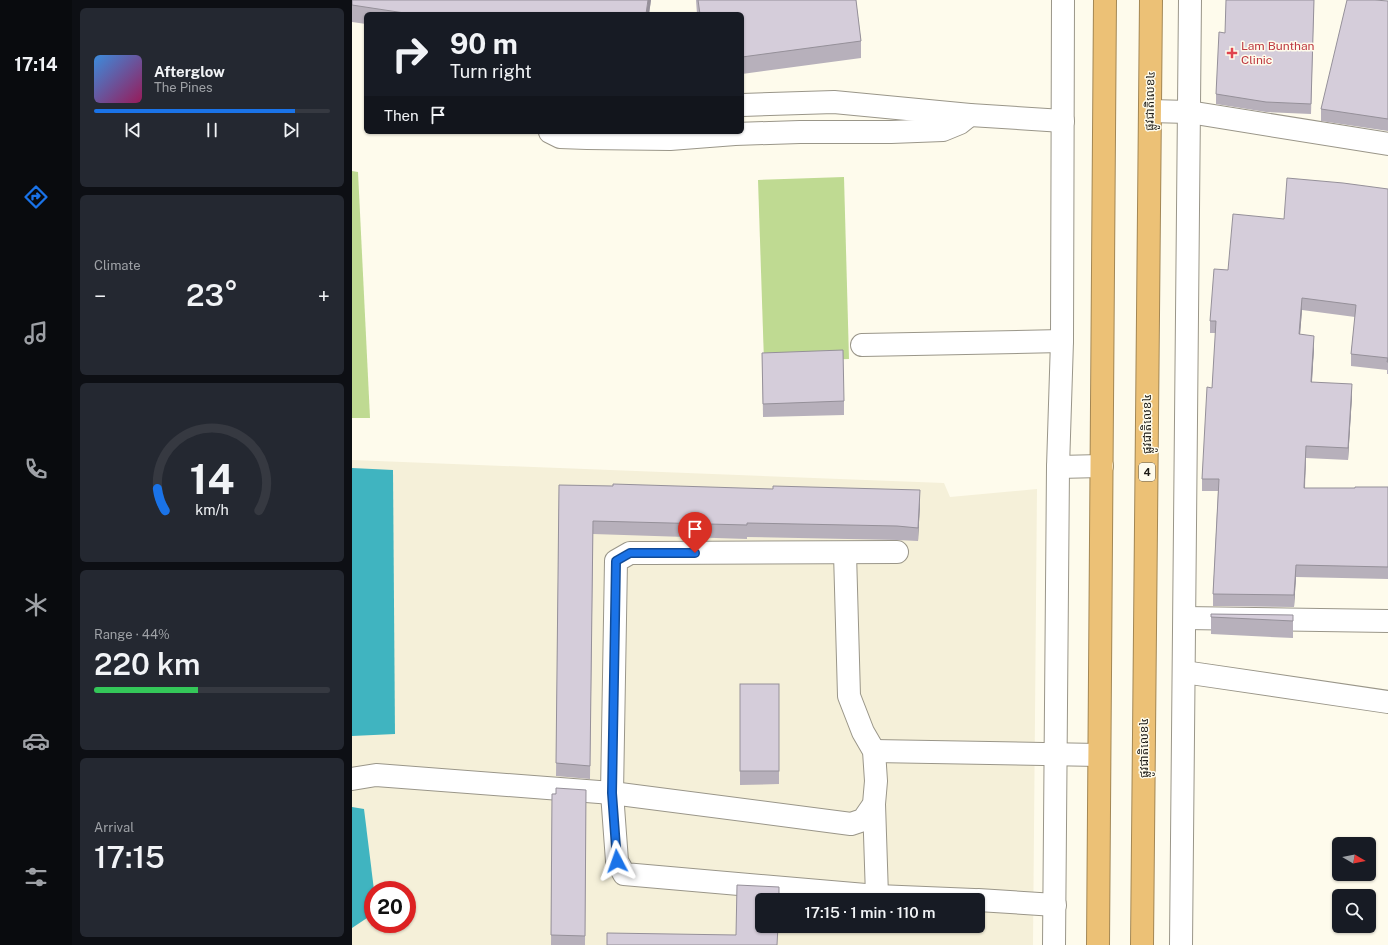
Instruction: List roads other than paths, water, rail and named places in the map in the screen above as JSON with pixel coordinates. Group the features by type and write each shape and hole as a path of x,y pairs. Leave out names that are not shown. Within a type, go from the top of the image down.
{"highway":[{"path":"1098,945 1105,0"},
{"name":"ផ្លូវជាតិលេខ៤","path":"1142,945 1151,0"}],"street":[{"path":"1054,945 1058,467 1062,341 1063,0"},
{"path":"1181,945 1190,0"},
{"path":"1377,0 1388,1"},
{"path":"744,105 834,102 970,115 1063,121"},
{"path":"1150,110 1190,112 1388,144"},
{"path":"744,134 943,130 960,123 970,115"},
{"path":"555,134 580,138 670,139 735,134"},
{"path":"862,345 1062,341"},
{"path":"1058,467 1102,466"},
{"path":"842,893 624,874 617,861 612,793 616,561 630,553 897,552"},
{"path":"845,553 849,696 863,732 874,751 876,781 874,804 876,893"},
{"path":"1185,618 1388,621"},
{"path":"1184,672 1388,702"},
{"path":"874,751 1099,755"},
{"path":"352,779 376,775 612,793 851,824 863,820 874,804"},
{"path":"985,900 1030,902 1055,905"}],"water":[{"path":"352,468 393,470 395,734 352,736"},
{"path":"352,807 364,809 373,881 364,881 364,920 352,928"}],"place":[{"name":"Lam Bunthan Clinic","path":"1232,53"}]}
